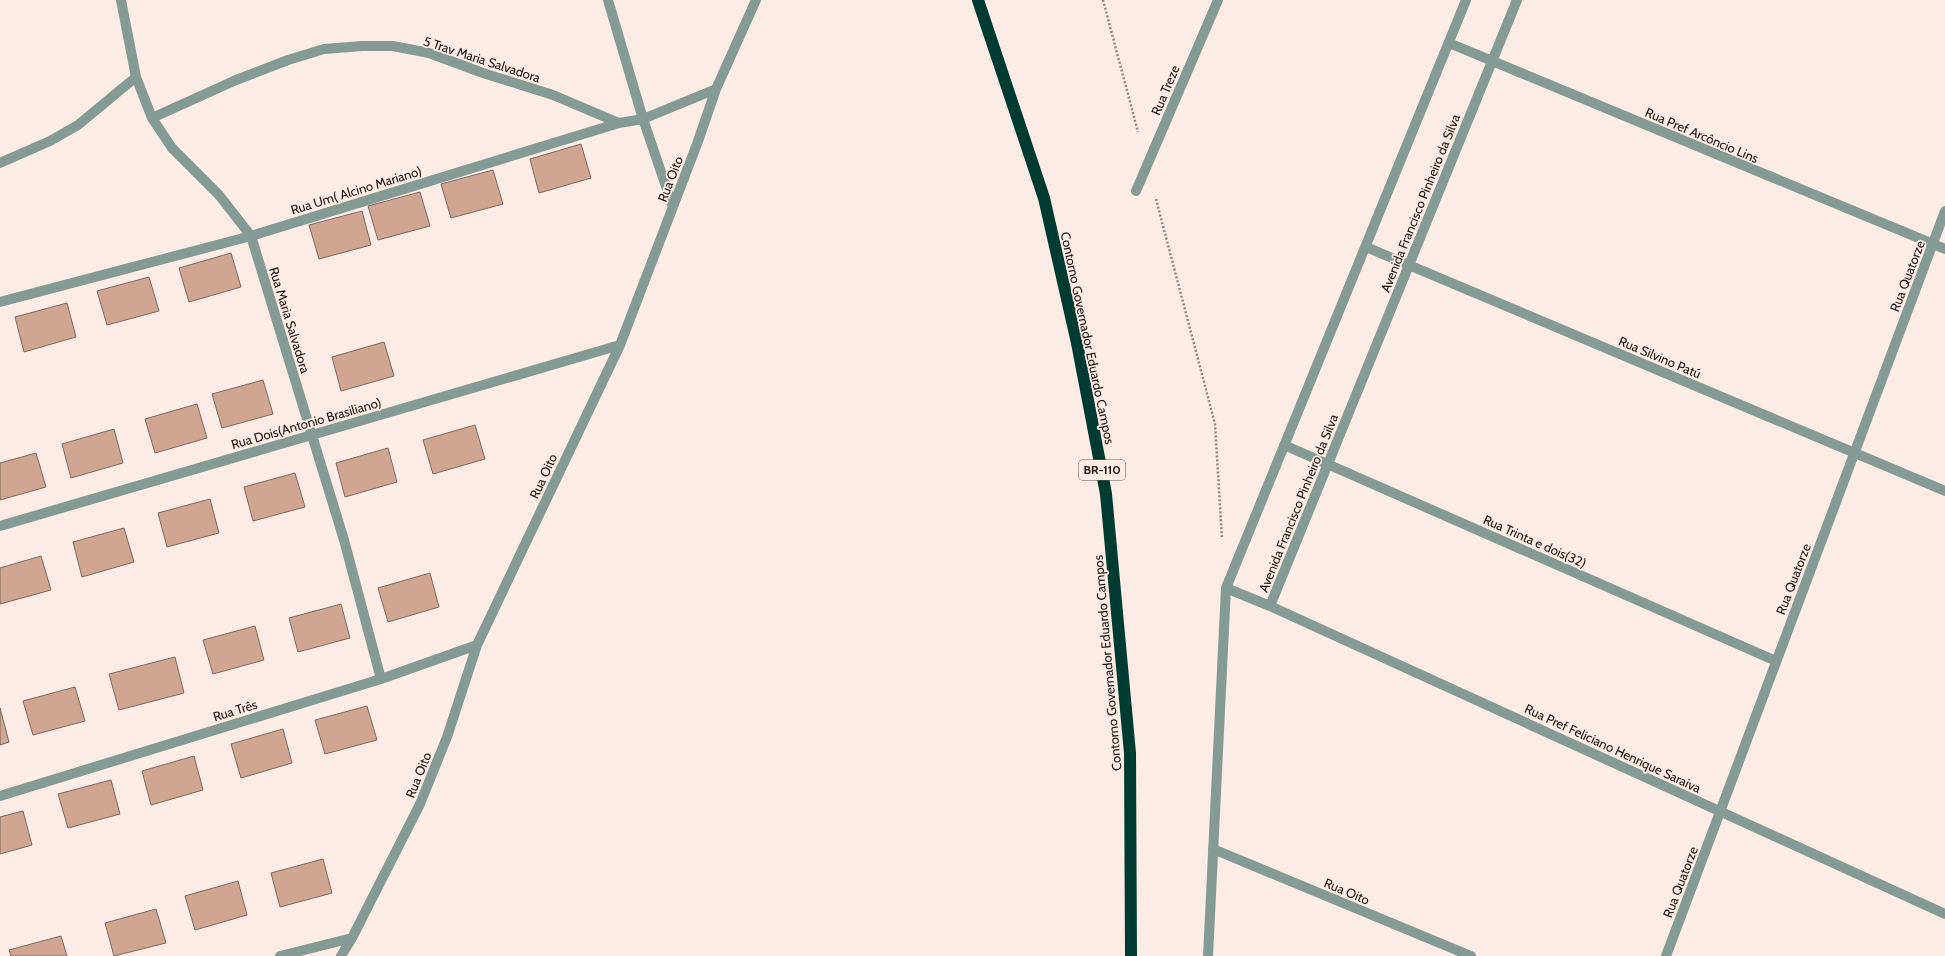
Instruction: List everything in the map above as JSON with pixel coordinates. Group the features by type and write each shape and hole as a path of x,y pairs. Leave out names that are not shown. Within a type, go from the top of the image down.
{"highway":[{"name":"Contorno Governador Eduardo Campos","path":"978,0 1044,198 1077,343 1106,494 1130,753 1131,956"}],"street":[{"name":"Rua Maria Salvadora","path":"121,0 136,77 152,118 172,148 219,195 251,236 344,540 381,679"},
{"path":"608,0 643,119 673,207"},
{"name":"Rua Oito","path":"341,956 352,938 420,804 447,737 477,645 620,345 716,89 756,0"},
{"name":"Rua Treze","path":"1136,191 1218,0"},
{"path":"1208,956 1226,588 1466,0"},
{"name":"Avenida Francisco Pinheiro da Silva","path":"1226,588 1270,606 1517,0"},
{"name":"Rua Pref Arcôncio Lins","path":"1449,43 1945,250"},
{"name":"5 Trav Maria Salvadora","path":"152,118 236,80 288,60 324,49 362,46 392,46 429,53 483,73 553,95 619,123"},
{"path":"0,163 50,141 78,125 136,77"},
{"name":"Rua Um( Alcino Mariano)","path":"0,302 251,236 619,123 643,119 716,89"},
{"name":"Rua Quatorze","path":"1666,956 1945,211"},
{"name":"Rua Silvino Patú","path":"1366,247 1945,491"},
{"name":"Rua Dois(Antonio Brasiliano)","path":"0,526 620,345"},
{"name":"Rua Trinta e dois(32)","path":"1284,445 1776,661"},
{"name":"Rua Pref Feliciano Henrique Saraiva","path":"1270,606 1945,914"},
{"name":"Rua Três","path":"0,796 381,679 477,645"},
{"name":"Rua Oito","path":"1213,849 1470,956"},
{"path":"280,956 352,938"}],"path":[{"path":"1103,0 1215,424 1223,541"}],"building":[{"path":"581,144 591,178 539,193 530,159"},
{"path":"493,170 503,204 451,218 441,184"},
{"path":"420,192 430,226 378,240 368,206"},
{"path":"362,211 371,245 319,259 309,225"},
{"path":"231,253 241,287 189,302 179,268"},
{"path":"149,277 159,311 107,325 97,291"},
{"path":"67,303 76,337 24,352 15,317"},
{"path":"384,342 394,376 341,391 332,357"},
{"path":"263,380 273,414 222,428 212,394"},
{"path":"197,404 207,438 155,453 145,419"},
{"path":"475,425 485,459 433,474 423,440"},
{"path":"114,429 123,463 71,478 62,444"},
{"path":"388,448 397,482 345,497 336,463"},
{"path":"36,453 46,487 0,500 0,463"},
{"path":"295,473 305,507 253,521 244,487"},
{"path":"210,499 219,533 167,547 158,513"},
{"path":"124,528 134,562 82,577 73,542"},
{"path":"41,556 51,590 0,604 0,568"},
{"path":"430,573 439,607 388,622 378,588"},
{"path":"341,604 350,638 298,652 289,618"},
{"path":"255,626 264,660 213,674 203,640"},
{"path":"175,657 184,693 119,710 109,674"},
{"path":"75,687 85,721 33,735 23,701"},
{"path":"367,706 377,740 325,754 315,720"},
{"path":"0,708 9,742 0,745"},
{"path":"283,729 292,763 241,778 231,744"},
{"path":"194,756 203,790 151,805 142,771"},
{"path":"111,780 120,814 68,828 58,794"},
{"path":"23,811 32,845 0,854 0,817"},
{"path":"323,859 332,893 280,907 271,873"},
{"path":"238,881 247,915 195,930 185,896"},
{"path":"156,909 166,943 114,956 105,923"},
{"path":"61,936 67,956 11,956 9,950"}]}
